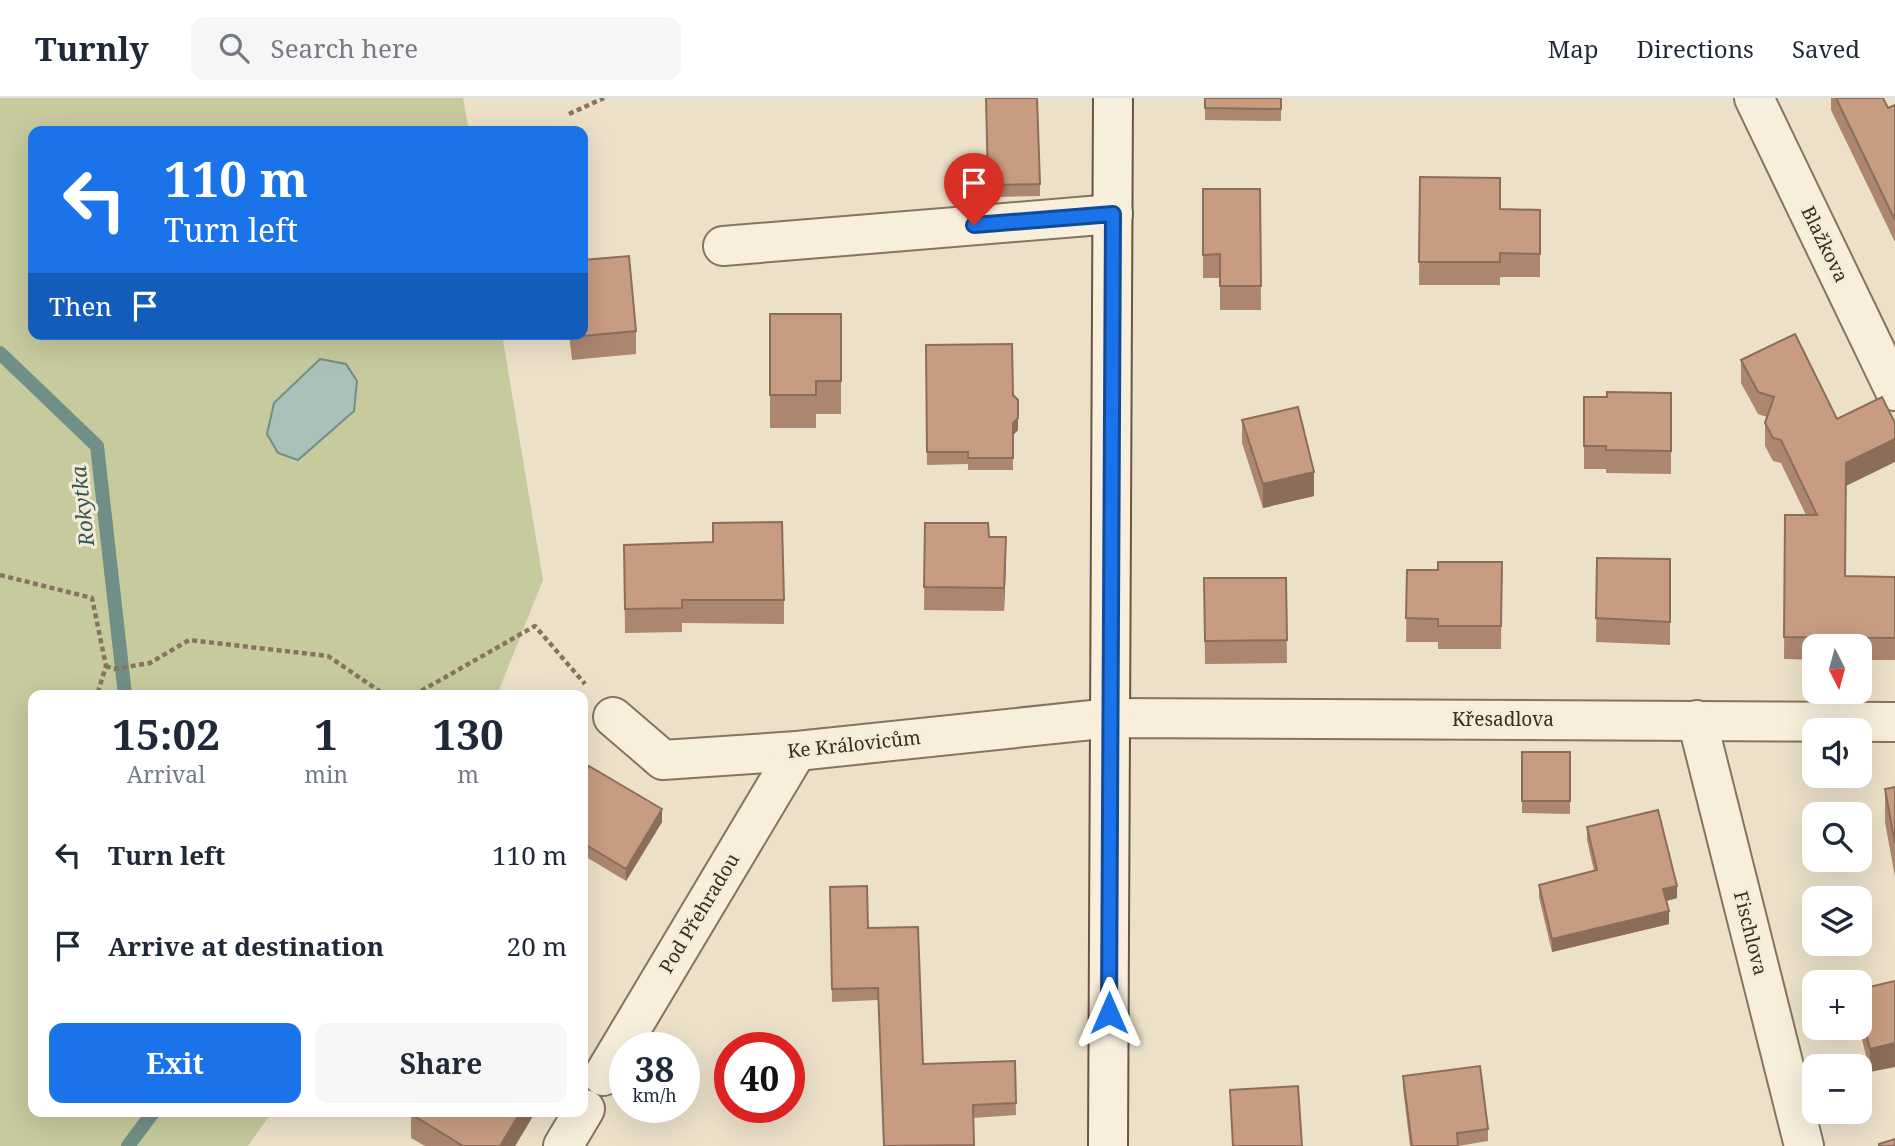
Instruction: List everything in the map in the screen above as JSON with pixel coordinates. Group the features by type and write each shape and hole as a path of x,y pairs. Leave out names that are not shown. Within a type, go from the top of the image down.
{"street":[{"path":"1108,1146 1113,98"},
{"name":"Blažkova","path":"1754,98 1895,391"},
{"path":"723,246 1113,214"},
{"name":"Ke Královicům","path":"613,717 663,760 797,751 1111,718"},
{"name":"Křesadlova","path":"1111,718 1895,722"},
{"name":"Fischlova","path":"1697,720 1804,1146"},
{"name":"Pod Přehradou","path":"603,1076 797,751"},
{"path":"563,1146 580,1117"}],"path":[{"path":"569,114 604,98"},
{"path":"0,575 92,598 106,666 99,690"},
{"path":"423,690 535,626 613,717"},
{"path":"106,666 114,669 150,663 190,640 328,656 373,690"}],"green space":[{"path":"0,98 463,98 468,126 28,126 28,340 503,340 543,580 499,690 28,690 28,1117 269,1117 248,1146 0,1146"}],"water":[{"path":"320,359 346,364 357,381 354,411 298,460 278,453 267,434 274,403"}],"building":[{"path":"986,98 1037,98 1040,184 988,185"},
{"path":"1205,98 1281,98 1281,109 1205,108"},
{"path":"1836,98 1883,98 1888,108 1895,105 1895,220"},
{"path":"1420,177 1500,178 1500,209 1540,210 1540,254 1500,253 1500,262 1419,262"},
{"path":"1203,189 1260,189 1261,286 1220,286 1220,254 1203,255"},
{"path":"629,256 636,331 588,336 588,260"},
{"path":"770,314 841,314 841,381 816,381 816,395 770,395"},
{"path":"1795,334 1837,419 1882,397 1895,423 1895,439 1846,463 1845,576 1895,577 1895,638 1872,638 1872,634 1802,634 1802,637 1784,637 1785,515 1817,515 1781,440 1773,438 1765,423 1774,397 1758,392 1741,360"},
{"path":"1012,344 1013,395 1018,400 1018,418 1013,423 1013,458 968,458 968,452 927,452 926,345"},
{"path":"1607,392 1671,393 1671,451 1606,450 1606,446 1584,446 1584,397 1607,397"},
{"path":"1298,407 1314,472 1263,484 1242,420"},
{"path":"782,522 784,600 682,600 682,608 625,609 624,545 713,542 713,523"},
{"path":"925,523 988,523 989,537 1006,537 1004,588 924,587"},
{"path":"1597,558 1670,559 1670,622 1596,618"},
{"path":"1438,562 1502,562 1501,626 1438,626 1438,619 1406,618 1407,570 1438,570"},
{"path":"1204,578 1286,578 1287,640 1205,641"},
{"path":"1522,752 1570,752 1570,801 1522,801"},
{"path":"588,768 662,809 626,869 588,846"},
{"path":"1895,787 1895,844 1885,789"},
{"path":"1658,810 1677,886 1663,889 1669,911 1552,939 1539,885 1597,870 1587,827"},
{"path":"867,886 868,928 918,927 923,1064 1015,1061 1016,1103 973,1105 974,1145 884,1146 878,988 832,989 830,887"},
{"path":"1895,981 1895,1043 1870,1049 1868,1040 1872,1040 1872,986"},
{"path":"1480,1066 1488,1129 1457,1133 1458,1146 1412,1146 1403,1076"},
{"path":"1298,1086 1302,1146 1233,1146 1230,1090"},
{"path":"416,1117 517,1117 500,1146 463,1146"},
{"path":"1895,1139 1895,1146 1879,1146 1879,1144"}],"waterway":[{"name":"Rokytka","path":"0,353 97,446 124,690"},
{"name":"Rokytka","path":"128,1146 150,1117"}],"route":[{"path":"974,225 1113,214 1109,1013"}]}
